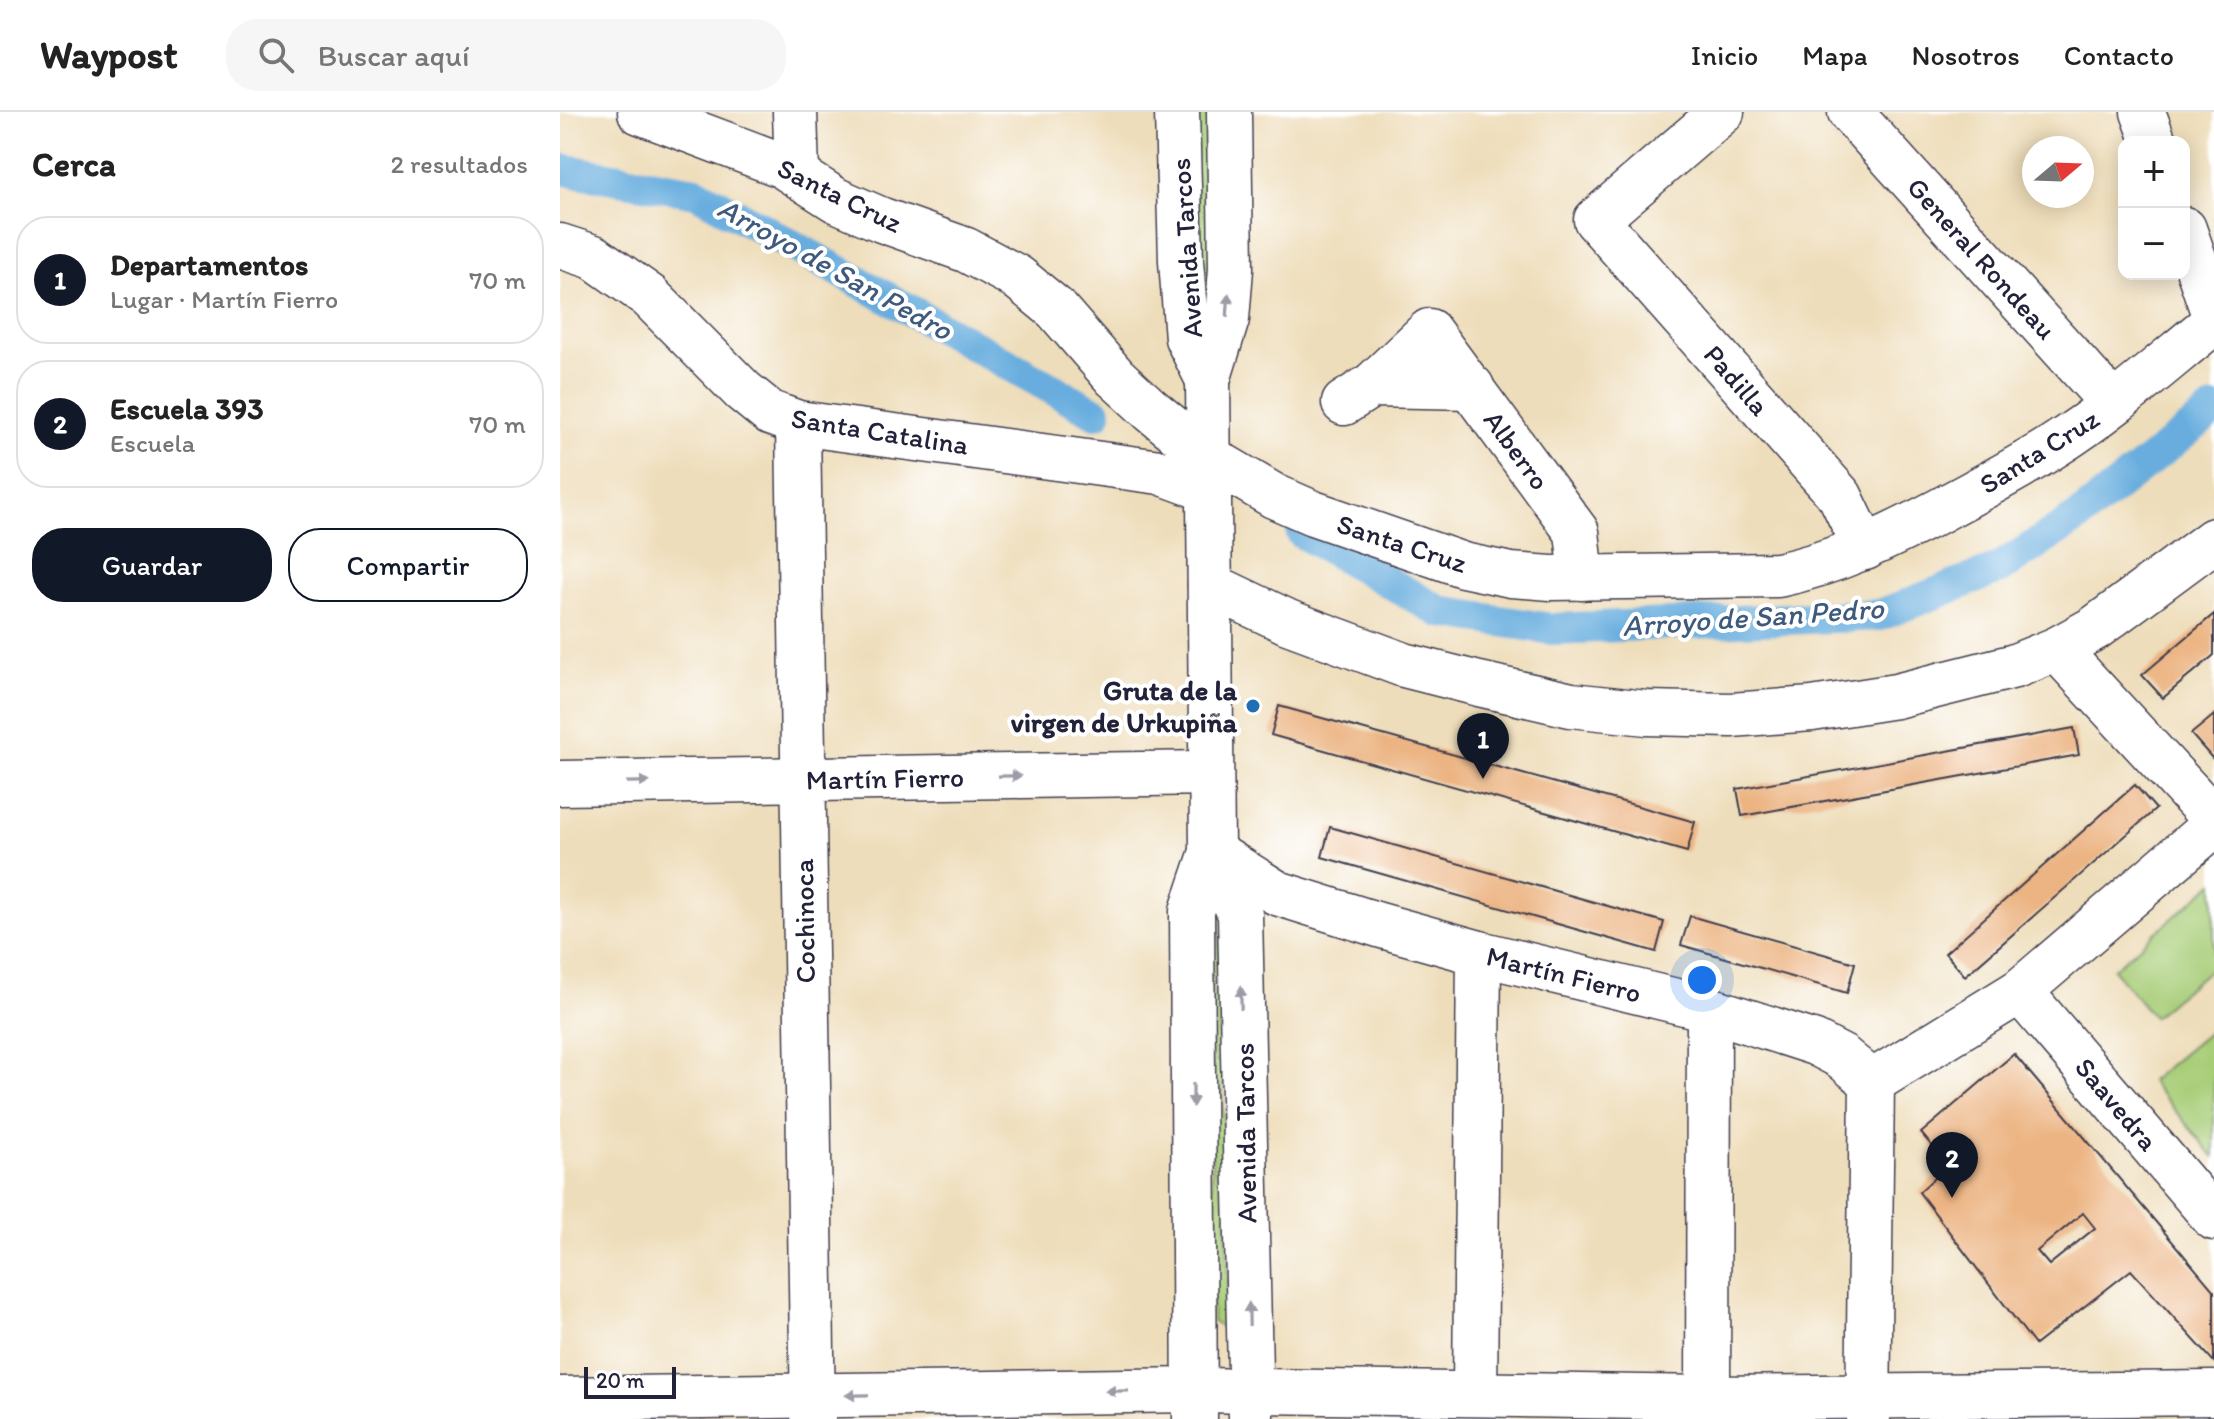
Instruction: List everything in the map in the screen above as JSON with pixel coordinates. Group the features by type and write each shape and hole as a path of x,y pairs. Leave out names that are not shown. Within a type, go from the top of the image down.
{"street":[{"name":"Santa Cruz","path":"640,112 781,165 836,200 966,250 1017,277 1056,309 1208,474 1463,565 1511,575 1551,578 1778,575 1808,569 1865,548 2055,445 2113,404 2214,322"},
{"path":"795,112 797,174"},
{"name":"Avenida Tarcos","path":"1177,112 1181,261 1187,338 1208,380"},
{"name":"Avenida Tarcos","path":"1195,1405 1192,911 1212,852 1208,380 1227,319 1231,269 1229,112"},
{"name":"Padilla","path":"1722,112 1596,220 1840,496 1865,548"},
{"name":"General Rondeau","path":"1850,112 2113,404"},
{"path":"2143,112 2152,136"},
{"name":"Santa Catalina","path":"560,246 594,257 649,296 743,391 770,413 798,423 1160,472 1208,474"},
{"path":"2190,246 2214,315"},
{"name":"Alberro","path":"1472,387 1358,394 1429,331 1472,387 1577,532 1582,578"},
{"name":"Cochinoca","path":"798,423 812,1407"},
{"path":"1210,585 1288,622 1404,665 1571,705 1647,713 1731,715 1812,709 1896,696 2015,666 2057,649 2095,628 2214,540"},
{"path":"1868,1408 1872,1082 2020,991 2214,822 2057,649"},
{"name":"Martín Fierro","path":"560,783 1210,773"},
{"name":"Avenida Tarcos","path":"1212,852 1240,914 1250,1405"},
{"name":"Martín Fierro","path":"1212,852 1277,893 1479,953 1709,1009 1815,1043 1842,1057 1872,1082"},
{"path":"1475,1393 1479,953"},
{"name":"Saavedra","path":"2020,991 2214,1218"},
{"path":"1708,1398 1709,1009"},
{"path":"560,1399 812,1407 1250,1405 1475,1393 1708,1398 1868,1408 2121,1407 2214,1393"}],"green space":[{"path":"1189,112 1218,112 1221,268 1203,281"},
{"path":"2214,883 2214,966 2153,1017 2113,969"},
{"path":"1212,907 1219,917 1229,1321 1221,1327 1212,1322"},
{"path":"2214,1028 2214,1157 2150,1081"}],"building":[{"path":"2214,614 2214,655 2163,698 2142,675"},
{"path":"1279,706 1695,822 1687,852 1271,735"},
{"path":"2214,715 2214,756 2212,758 2191,734"},
{"path":"2074,728 2079,755 1742,816 1737,789"},
{"path":"2135,785 2156,809 1965,976 1945,953"},
{"path":"1330,827 1664,922 1656,952 1322,857"},
{"path":"1690,916 1855,963 1847,993 1681,945"},
{"path":"2014,1054 2214,1291 2214,1362 2131,1270 2035,1345 1919,1192 1948,1165 1921,1133","holes":["2083,1213 2095,1228 2049,1265 2037,1251"]}],"waterway":[{"name":"Arroyo de San Pedro","path":"560,169 696,192 1096,413"},
{"name":"Arroyo de San Pedro","path":"1302,533 1441,612 1552,629 1880,615 1998,569 2077,518 2214,410"}],"place":[{"name":"Gruta de la virgen de Urkupiña","path":"1253,706"},
{"name":"Departamentos","path":"1483,779"},
{"name":"Escuela 393","path":"1952,1198"}]}
